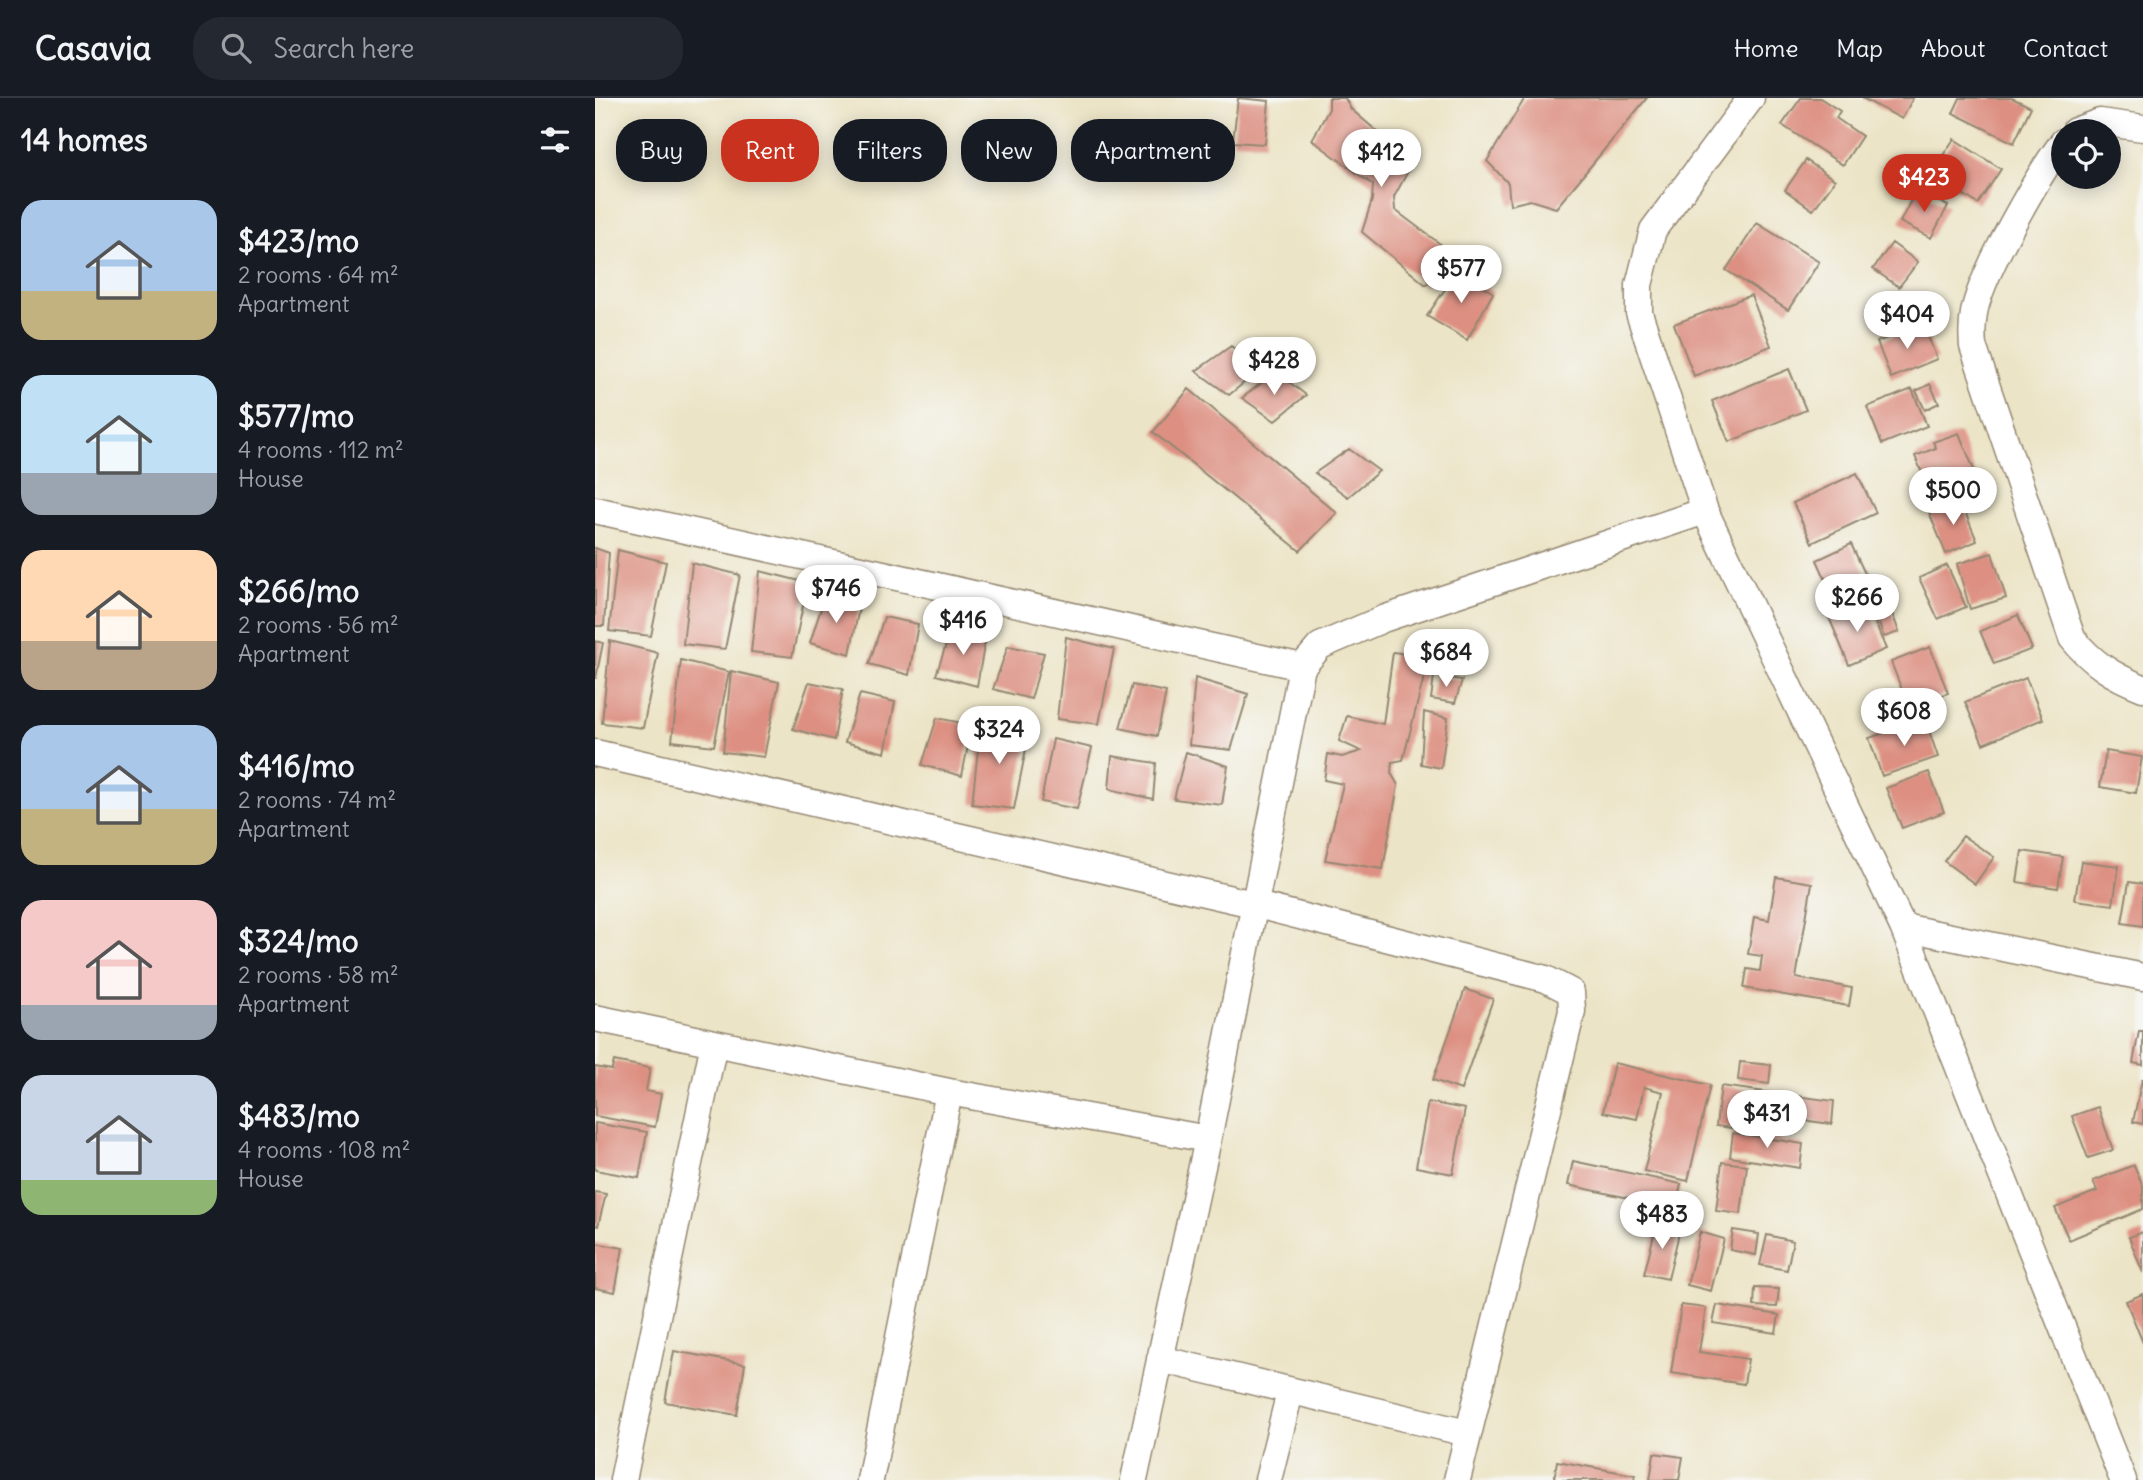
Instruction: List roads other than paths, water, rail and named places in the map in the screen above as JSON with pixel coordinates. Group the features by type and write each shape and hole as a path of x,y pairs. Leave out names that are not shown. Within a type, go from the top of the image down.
{"street":[{"path":"1751,98 1653,230 1639,285 1639,313 1705,511 1903,927 2123,1480"},
{"path":"2121,125 2143,128"},
{"path":"2051,162 2017,219 1986,280 1974,311 1973,346 2073,638 2087,657 2108,674 2143,688"},
{"path":"595,510 1302,667"},
{"path":"1134,1480 1208,1139 1302,667 1320,646 1383,619 1705,511"},
{"path":"595,753 1253,904 1546,979 1571,992 1572,1012 1457,1480"},
{"path":"1903,927 2143,977"},
{"path":"595,1018 949,1092 1208,1139"},
{"path":"623,1480 714,1043"},
{"path":"870,1480 949,1092"},
{"path":"1160,1359 1467,1433"},
{"path":"1268,1480 1290,1392"}]}
